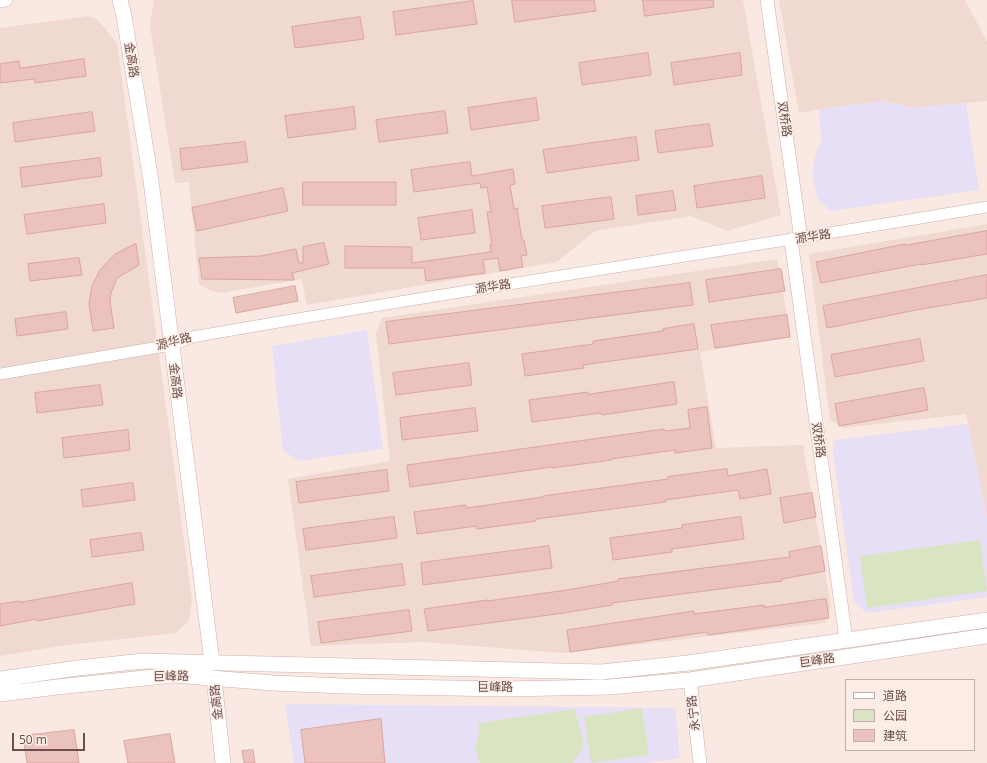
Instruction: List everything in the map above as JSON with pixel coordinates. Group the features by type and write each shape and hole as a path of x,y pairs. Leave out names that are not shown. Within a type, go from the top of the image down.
{"main road":[{"name":"金高路","path":"120,0 124,16 151,181 212,662"},
{"name":"巨峰路","path":"0,679 143,661 601,672 688,663 987,620"},
{"name":"巨峰路","path":"0,694 174,675 214,679 343,686 504,689 609,687 690,680 987,636"},
{"name":"金高路","path":"214,679 223,763"}],"street":[{"path":"0,1 6,0"},
{"name":"双桥路","path":"767,0 846,640"},
{"name":"源华路","path":"0,374 171,345 193,337 338,312 796,240 987,207"},
{"name":"金高路","path":"212,662 214,679"},
{"name":"永宁路","path":"688,663 700,763"}],"shaded area":[{"path":"154,0 743,0 781,215 727,231 691,216 595,231 557,262 307,305 302,279 220,293 209,290 199,284 189,182 175,183 150,26"},
{"path":"779,0 965,0 987,42 987,101 913,108 884,101 799,113"},
{"path":"88,16 97,19 117,43 192,600 189,620 176,633 67,645 0,656 0,28"},
{"path":"884,101 913,108 966,103 979,190 830,211 818,199 812,176 815,157 821,141 819,109"},
{"path":"987,224 987,519 966,414 843,428 830,420 809,254"},
{"path":"777,259 791,337 700,352 716,448 803,445 831,607 825,623 563,653 423,642 311,646 288,479 390,461 376,333 382,318"},
{"path":"367,330 383,449 300,461 283,451 272,346"},
{"path":"968,424 987,519 987,597 867,613 854,602 833,452 835,440"},
{"path":"285,704 675,708 680,758 645,763 294,763"}],"green space":[{"path":"980,540 987,591 867,608 860,556"},
{"path":"642,708 649,755 591,763 584,717"},
{"path":"575,709 583,736 583,742 579,755 572,763 480,763 477,758 475,745 479,734 478,723"}],"building":[{"path":"512,0 594,0 596,11 515,22"},
{"path":"643,0 713,0 714,7 645,16"},
{"path":"473,1 477,24 396,35 393,12"},
{"path":"360,17 364,39 295,48 292,27"},
{"path":"648,53 651,75 582,85 579,63"},
{"path":"740,53 742,75 674,85 671,63"},
{"path":"84,59 86,76 35,83 34,79 0,83 0,64 19,61 20,68"},
{"path":"536,98 539,120 471,130 468,108"},
{"path":"354,107 356,129 288,138 285,116"},
{"path":"445,111 448,133 379,142 376,120"},
{"path":"92,112 95,131 15,142 13,123"},
{"path":"709,124 713,146 658,153 655,131"},
{"path":"636,137 639,160 547,173 543,150"},
{"path":"245,142 248,162 182,170 180,149"},
{"path":"100,158 102,176 22,187 20,168"},
{"path":"470,162 472,176 513,169 515,184 510,185 514,209 517,208 522,240 524,240 527,255 521,256 523,267 500,271 498,258 483,260 485,273 426,281 424,268 345,268 345,246 412,247 412,263 491,252 490,245 492,245 487,212 491,212 487,187 481,188 480,183 414,192 411,170"},
{"path":"762,176 765,198 697,208 694,186"},
{"path":"303,182 396,182 396,205 303,205"},
{"path":"283,188 288,211 197,231 192,208"},
{"path":"673,191 676,210 638,215 636,196"},
{"path":"611,197 614,219 545,228 542,206"},
{"path":"104,204 106,223 27,234 24,215"},
{"path":"472,210 475,233 421,240 418,218"},
{"path":"987,231 987,254 921,264 821,283 816,262 905,244"},
{"path":"324,243 329,264 292,273 294,280 202,279 199,258 261,256 296,249 299,263 303,263 303,247"},
{"path":"136,244 139,265 117,278 111,293 110,302 114,328 93,331 89,304 92,286 100,270 115,254"},
{"path":"79,258 82,275 30,281 28,264"},
{"path":"781,269 785,291 709,302 706,280"},
{"path":"987,275 987,298 916,310 827,328 823,306"},
{"path":"690,283 693,305 389,344 386,322"},
{"path":"295,286 298,301 236,313 233,298"},
{"path":"66,312 68,329 17,336 15,319"},
{"path":"787,315 790,337 715,348 711,325"},
{"path":"694,324 698,349 583,365 584,368 525,376 522,354 593,344 593,341 663,331 663,329"},
{"path":"920,339 924,361 835,377 831,355"},
{"path":"469,363 472,385 396,395 393,373"},
{"path":"674,382 677,404 602,415 601,413 532,422 529,400 588,392 588,394"},
{"path":"100,385 103,405 37,413 35,393"},
{"path":"924,388 928,410 839,426 835,404"},
{"path":"707,407 712,448 675,453 675,450 410,487 407,465 664,429 665,431 690,428 688,410"},
{"path":"475,408 478,431 402,440 400,418"},
{"path":"128,430 130,450 64,458 62,438"},
{"path":"727,469 728,476 767,469 771,494 740,499 738,490 665,500 666,502 536,519 536,521 477,529 477,526 417,534 414,512 466,505 467,508"},
{"path":"387,470 389,491 299,503 296,482"},
{"path":"133,483 135,500 83,507 81,490"},
{"path":"812,493 816,517 784,523 780,498"},
{"path":"394,517 397,538 306,550 303,529"},
{"path":"741,517 744,539 672,549 672,552 613,560 610,538 682,528 682,525"},
{"path":"141,533 144,550 92,557 90,540"},
{"path":"549,546 552,568 423,585 421,563"},
{"path":"821,546 825,571 782,579 782,581 612,603 612,605 564,613 428,631 424,609 567,590 618,581 618,579 790,557 789,552"},
{"path":"402,564 405,585 314,597 311,576"},
{"path":"132,583 135,604 0,626 0,604"},
{"path":"826,599 829,618 708,635 707,632 570,652 567,630 694,611 694,614"},
{"path":"409,610 412,631 321,643 318,622"},
{"path":"381,719 385,763 305,763 301,730"},
{"path":"74,730 79,763 27,763 23,736"},
{"path":"170,734 175,763 128,763 124,741"},
{"path":"253,750 255,763 244,763 242,751"}]}
